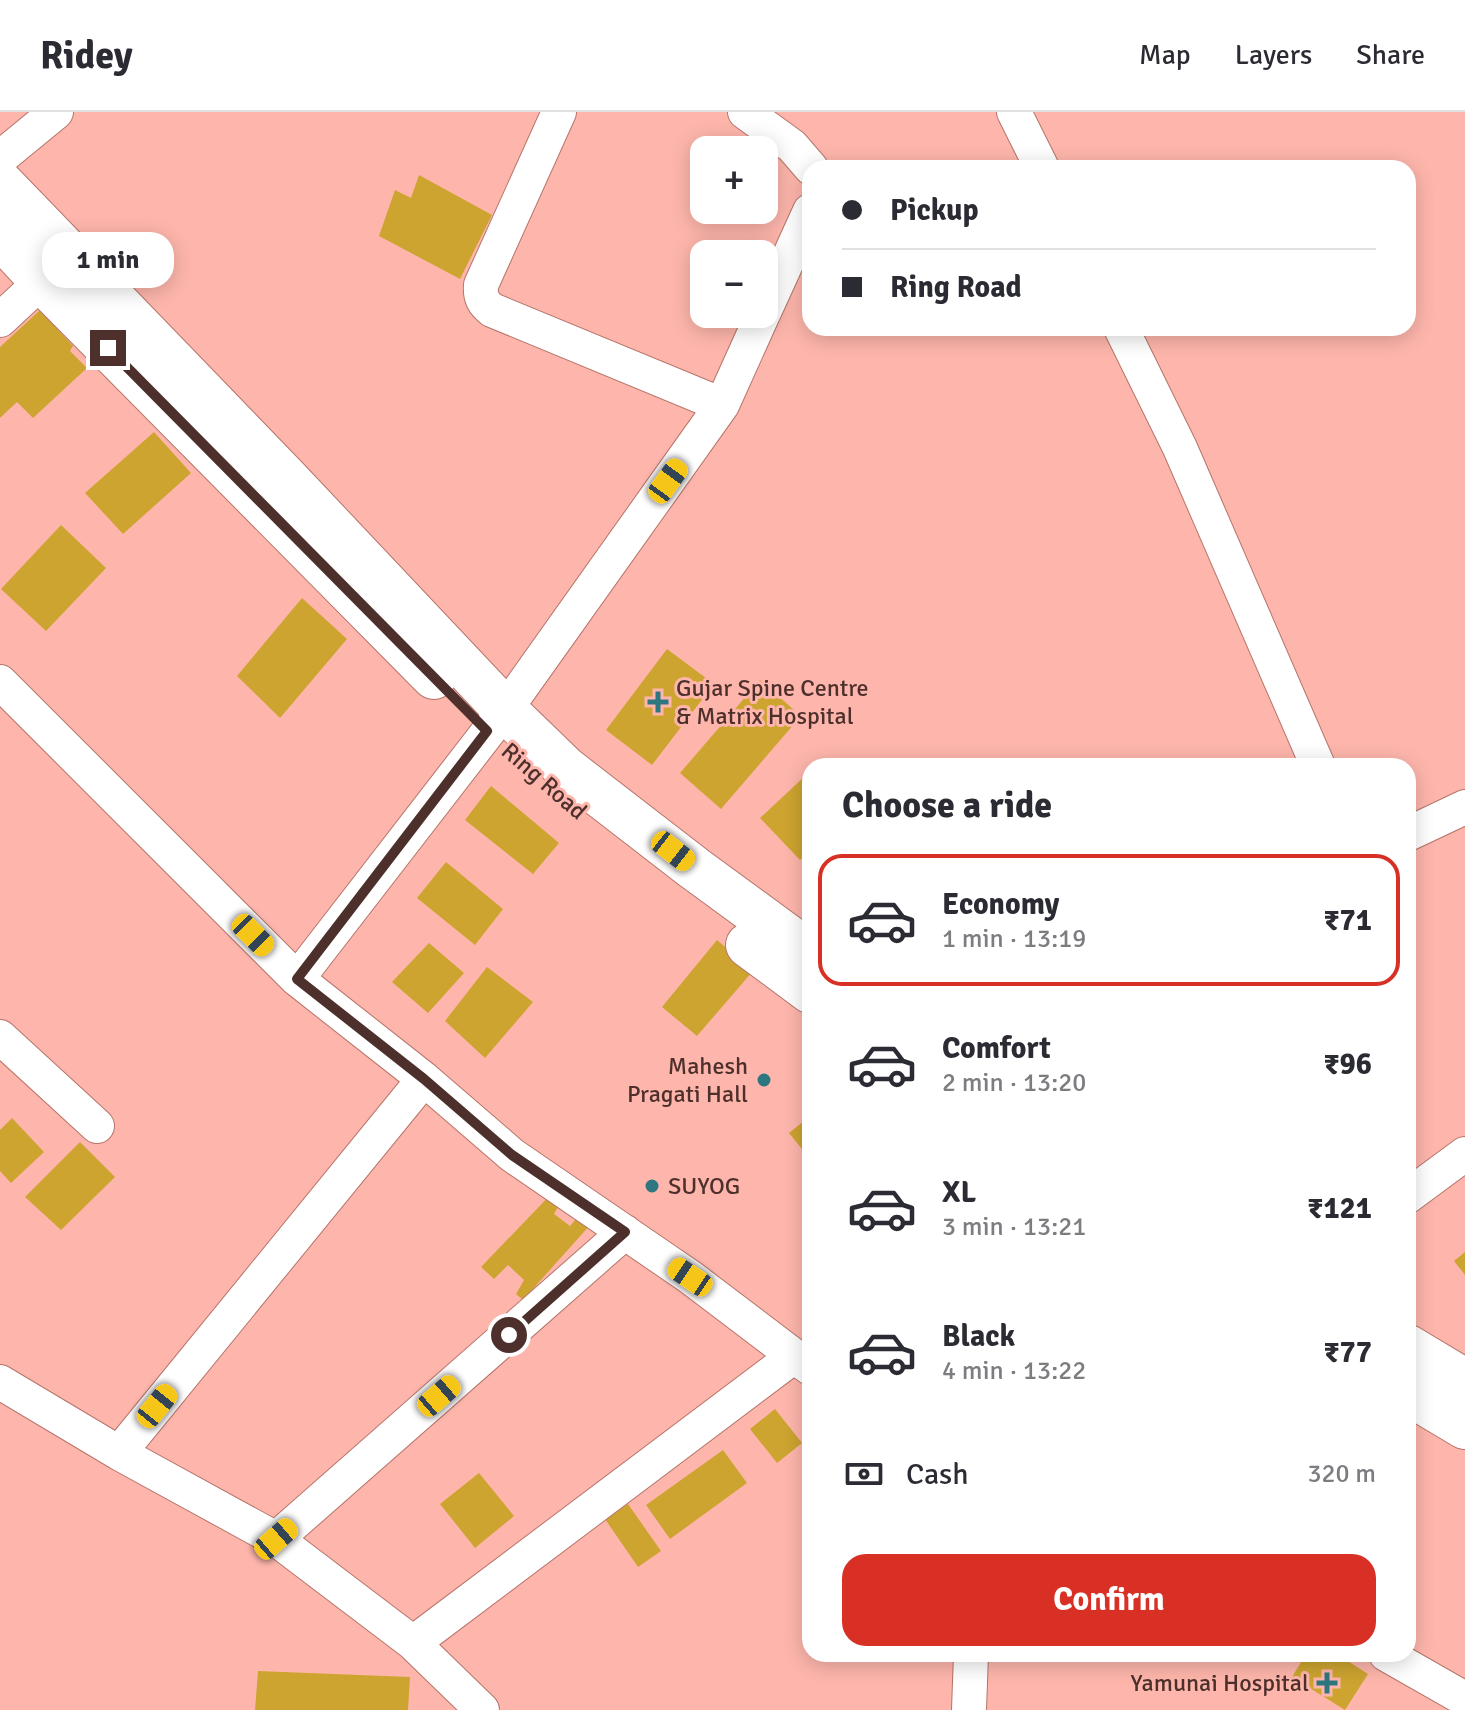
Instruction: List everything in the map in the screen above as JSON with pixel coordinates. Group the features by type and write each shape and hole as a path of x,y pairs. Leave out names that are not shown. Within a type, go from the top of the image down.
{"main road":[{"path":"0,182 56,267"},
{"name":"Ring Road","path":"0,236 56,267 496,720 552,790 705,914 802,985"},
{"path":"496,720 802,947"},
{"path":"1416,1352 1465,1381"},
{"path":"1416,1398 1465,1427"}],"street":[{"path":"0,158 56,112"},
{"path":"559,112 481,285 483,303 492,310 722,405"},
{"path":"745,112 792,146 804,160"},
{"path":"1014,112 1038,160"},
{"path":"778,282 802,229"},
{"path":"0,320 56,267"},
{"path":"297,979 496,720 722,405 757,328"},
{"path":"1125,336 1180,448 1315,758"},
{"path":"5,696 297,979 424,1079 512,1155 690,1277 801,1362 413,1643"},
{"path":"1416,830 1465,807"},
{"path":"0,1037 97,1126"},
{"path":"119,1453 424,1079"},
{"path":"1416,1190 1465,1154"},
{"path":"276,1539 625,1232"},
{"path":"0,1382 119,1453 276,1539 413,1643 482,1710"},
{"path":"969,1710 971,1662"},
{"path":"1400,1662 1465,1699"}],"building":[{"path":"419,175 492,215 460,279 379,236 395,190 411,198"},
{"path":"40,310 73,346 70,351 87,368 33,418 17,402 0,418 0,347"},
{"path":"154,432 191,473 123,534 85,493"},
{"path":"61,525 106,568 46,631 1,589"},
{"path":"302,598 347,639 280,718 237,676"},
{"path":"667,649 714,684 652,765 606,730"},
{"path":"760,680 801,716 721,809 680,773"},
{"path":"802,779 800,860 760,818"},
{"path":"491,786 559,843 533,874 465,820"},
{"path":"446,862 503,909 475,945 417,898"},
{"path":"717,940 753,971 697,1036 662,1007"},
{"path":"429,943 464,973 428,1013 392,982"},
{"path":"487,967 533,1002 485,1058 445,1021"},
{"path":"12,1118 44,1152 11,1183 0,1171 0,1130"},
{"path":"802,1122 802,1149 789,1133"},
{"path":"80,1142 115,1177 61,1230 25,1197"},
{"path":"553,1192 561,1202 554,1214 570,1226 582,1212 591,1224 523,1300 516,1294 524,1280 508,1265 494,1279 481,1267"},
{"path":"1465,1252 1465,1275 1454,1261"},
{"path":"775,1409 802,1443 777,1463 750,1429"},
{"path":"723,1450 747,1483 670,1539 646,1505"},
{"path":"479,1473 514,1516 475,1548 440,1504"},
{"path":"628,1504 661,1551 638,1567 605,1519"},
{"path":"1301,1662 1349,1662 1368,1674 1345,1710 1292,1677"},
{"path":"258,1671 410,1677 408,1710 255,1710"}],"place":[{"name":"Gujar Spine Centre & Matrix Hospital","path":"658,702"},
{"name":"Mahesh Pragati Hall","path":"764,1080"},
{"name":"SUYOG","path":"652,1186"},
{"name":"Yamunai Hospital","path":"1327,1683"}],"route":[{"path":"108,348 487,731 297,979 424,1079 512,1155 625,1232 509,1335"}]}
